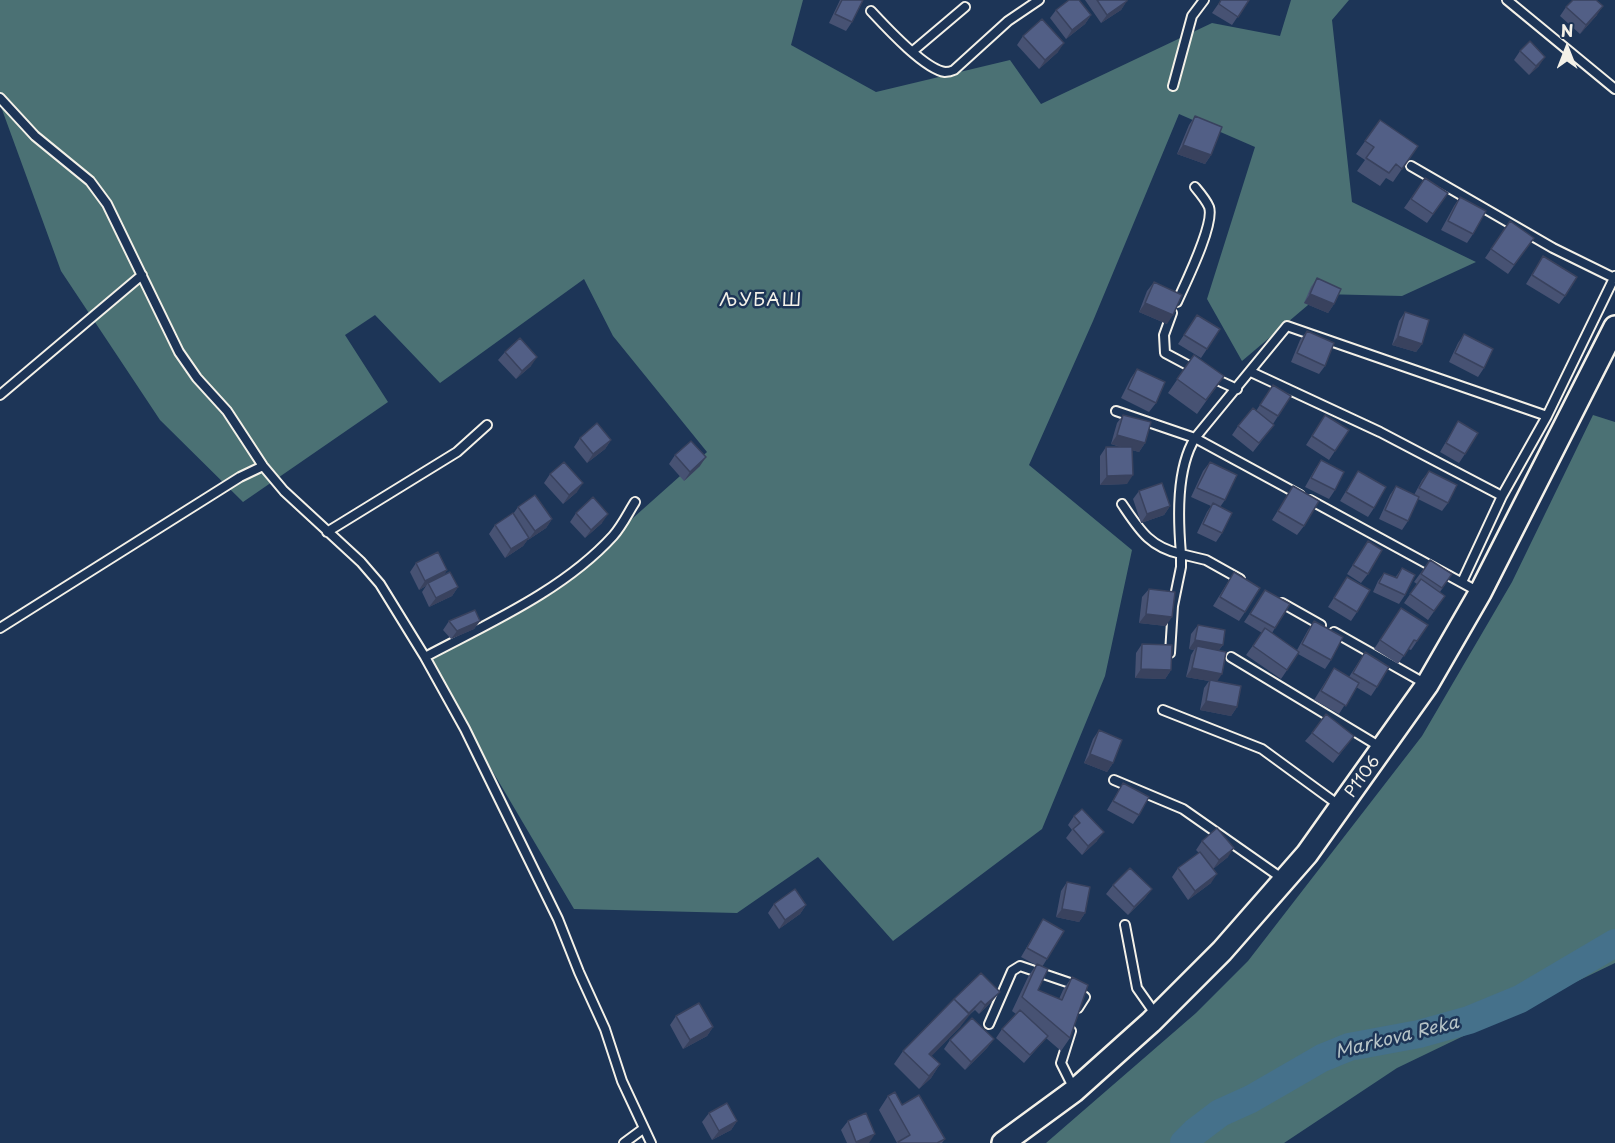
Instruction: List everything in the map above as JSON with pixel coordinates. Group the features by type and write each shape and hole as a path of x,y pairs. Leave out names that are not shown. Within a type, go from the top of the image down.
{"main road":[{"name":"P1106","path":"1003,1143 1074,1091 1156,1016 1222,951 1307,854 1427,685 1480,592 1615,327"}],"lane":[{"path":"871,11 896,38 937,69 945,72 954,70 1008,21 1039,0"},
{"path":"1173,86 1192,16 1204,0"},
{"path":"1507,0 1615,89"},
{"path":"913,51 965,7"},
{"path":"0,99 35,136 90,181 107,204 179,352 197,378 227,411 263,466 284,491 361,562 380,584 425,657 465,729 558,919 605,1029 622,1081 651,1143"},
{"path":"1411,166 1553,248 1615,277 1548,416 1502,496 1461,582"},
{"path":"1195,187 1209,208 1209,217 1206,233 1164,335 1165,353 1237,389"},
{"path":"0,395 142,275"},
{"path":"1169,664 1173,606 1181,554 1178,526 1183,468 1188,450 1195,438 1287,326 1548,416"},
{"path":"1251,372 1380,432 1502,496"},
{"path":"1116,411 1195,438 1480,592"},
{"path":"327,532 457,452 487,425"},
{"path":"0,628 215,493 263,466"},
{"path":"425,657 513,611 584,565 615,534 635,502"},
{"path":"1122,504 1142,535 1165,551 1206,560 1246,583"},
{"path":"1276,600 1427,685"},
{"path":"1231,657 1383,749"},
{"path":"1162,710 1262,749 1342,807"},
{"path":"1114,780 1183,809 1284,880"},
{"path":"1125,925 1137,988 1156,1016"},
{"path":"989,1024 1012,971 1020,966 1073,984 1085,997 1079,1004 1076,1014"},
{"path":"1073,1024 1061,1063 1074,1091"},
{"path":"624,1143 643,1129"}],"green space":[{"path":"0,0 803,0 791,45 876,92 1010,60 1041,104 1212,23 1280,36 1291,0 1349,0 1332,20 1352,202 1476,262 1402,296 1321,294 1242,361 1207,299 1255,147 1179,114 1093,321 1029,465 1132,550 1105,676 1042,829 893,941 818,857 737,913 574,909 425,657 513,611 584,565 615,534 707,452 613,336 584,279 440,383 375,315 345,335 388,402 243,502 160,420 61,271 0,104"},
{"path":"1593,415 1615,422 1615,963 1397,1068 1284,1143 1046,1143 1196,1013 1248,961 1422,736 1512,582"}],"building":[{"path":"842,0 863,0 852,22 835,14"},
{"path":"1069,0 1079,0 1091,15 1072,30 1056,10"},
{"path":"1097,0 1127,0 1127,1 1107,15"},
{"path":"1221,0 1249,0 1238,17 1219,4"},
{"path":"1573,0 1596,0 1603,6 1586,25 1566,7"},
{"path":"1042,19 1064,43 1045,60 1023,36"},
{"path":"1530,41 1545,57 1536,66 1520,51"},
{"path":"1195,116 1222,127 1211,155 1183,145"},
{"path":"1380,120 1418,146 1402,169 1396,164 1389,173 1366,158 1374,147 1365,141"},
{"path":"1425,178 1448,193 1433,214 1411,199"},
{"path":"1460,197 1486,211 1473,234 1448,221"},
{"path":"1510,221 1534,238 1514,265 1491,249"},
{"path":"1543,256 1577,277 1565,296 1532,275"},
{"path":"1317,278 1341,289 1334,304 1310,294"},
{"path":"1154,282 1182,295 1173,315 1145,303"},
{"path":"1405,312 1429,320 1422,344 1398,336"},
{"path":"1197,315 1220,329 1207,349 1184,335"},
{"path":"1307,331 1334,343 1325,366 1297,353"},
{"path":"1464,334 1493,349 1484,368 1455,353"},
{"path":"520,338 537,357 522,371 505,352"},
{"path":"1194,355 1224,376 1206,400 1177,379"},
{"path":"1137,369 1165,382 1156,403 1128,389"},
{"path":"1273,385 1291,396 1278,416 1260,405"},
{"path":"1253,408 1274,425 1259,443 1238,426"},
{"path":"1123,415 1151,422 1145,443 1117,435"},
{"path":"1325,415 1349,430 1335,451 1312,436"},
{"path":"1458,421 1478,433 1465,454 1446,443"},
{"path":"597,423 611,440 593,454 580,438"},
{"path":"691,441 706,457 690,472 675,455"},
{"path":"1106,447 1132,447 1133,475 1107,476"},
{"path":"1321,460 1344,472 1335,490 1311,478"},
{"path":"564,462 583,483 569,495 550,474"},
{"path":"1210,462 1237,475 1225,500 1197,488"},
{"path":"1358,471 1386,487 1374,508 1346,492"},
{"path":"1429,471 1457,485 1448,503 1419,488"},
{"path":"1162,483 1170,506 1147,514 1139,491"},
{"path":"1293,486 1319,501 1304,526 1278,511"},
{"path":"1396,486 1419,497 1408,521 1385,510"},
{"path":"535,495 552,519 535,531 518,507"},
{"path":"593,497 608,514 591,530 576,513"},
{"path":"1213,503 1232,513 1222,533 1203,524"},
{"path":"513,513 529,538 511,549 495,525"},
{"path":"1368,541 1382,550 1368,574 1353,565"},
{"path":"438,552 447,570 425,581 416,563"},
{"path":"1430,560 1452,574 1442,588 1421,574"},
{"path":"1402,568 1415,575 1405,595 1379,583 1384,573 1397,578"},
{"path":"450,572 458,587 436,598 428,583"},
{"path":"1234,572 1260,588 1245,612 1220,597"},
{"path":"1347,577 1370,590 1357,612 1334,598"},
{"path":"1421,579 1445,596 1434,611 1410,594"},
{"path":"1149,589 1175,592 1172,617 1146,614"},
{"path":"1265,590 1290,604 1275,628 1250,614"},
{"path":"1401,608 1428,625 1417,641 1414,640 1404,656 1380,640"},
{"path":"475,610 480,621 457,631 449,621"},
{"path":"1314,621 1343,637 1331,660 1302,644"},
{"path":"1198,625 1225,630 1223,645 1195,640"},
{"path":"1265,628 1299,652 1287,670 1253,646"},
{"path":"1142,644 1172,645 1171,670 1141,669"},
{"path":"1197,646 1226,652 1222,674 1192,668"},
{"path":"1365,652 1389,667 1377,687 1353,673"},
{"path":"1334,668 1359,683 1346,706 1321,691"},
{"path":"1210,680 1241,686 1237,707 1206,701"},
{"path":"1326,714 1354,736 1339,754 1312,733"},
{"path":"1099,730 1122,740 1113,763 1090,754"},
{"path":"1123,783 1149,797 1139,815 1113,801"},
{"path":"1082,809 1104,832 1088,846 1073,829 1080,823 1074,816"},
{"path":"1217,828 1234,848 1219,860 1202,841"},
{"path":"1200,852 1217,874 1195,891 1178,868"},
{"path":"1130,868 1152,889 1134,907 1113,885"},
{"path":"1067,882 1090,887 1085,913 1062,909"},
{"path":"795,889 806,905 785,920 774,904"},
{"path":"1043,919 1064,931 1047,959 1027,948"},
{"path":"1037,964 1048,969 1038,990 1062,1000 1072,977 1088,985 1070,1038 1022,997"},
{"path":"981,973 1000,992 985,1005 981,1001 969,1013 954,999"},
{"path":"954,999 969,1014 929,1054 940,1064 929,1076 903,1051"},
{"path":"699,1003 713,1027 690,1040 676,1016"},
{"path":"1020,1010 1048,1036 1030,1055 1002,1029"},
{"path":"972,1018 994,1039 971,1062 950,1040"},
{"path":"895,1092 902,1105 919,1095 945,1139 937,1143 899,1143 910,1135 888,1096"},
{"path":"727,1103 737,1121 719,1131 709,1113"},
{"path":"866,1113 875,1134 856,1142 848,1121"}],"waterway":[{"name":"Markova Reka","path":"1184,1143 1220,1113 1251,1099 1322,1058 1349,1047 1419,1034 1469,1020 1520,999 1615,943"}],"district":[{"name":"ЉУБАШ","path":"761,301"}]}
